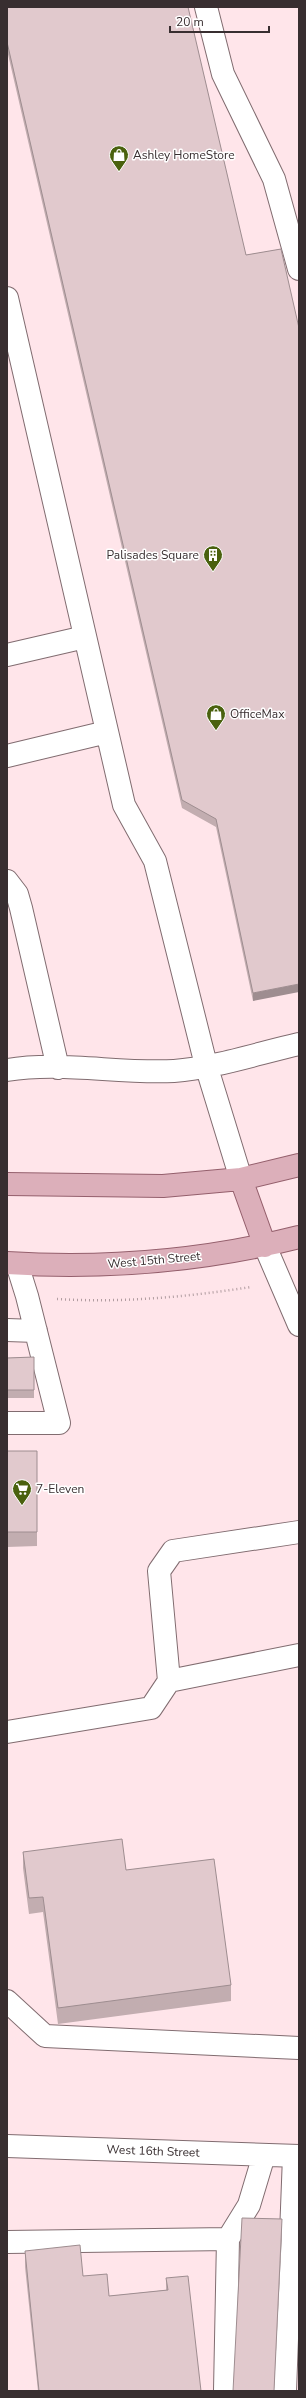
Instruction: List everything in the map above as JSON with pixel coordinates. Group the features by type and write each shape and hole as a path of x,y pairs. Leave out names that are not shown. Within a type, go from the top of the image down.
{"main road":[{"path":"7,1184 163,1186 241,1179 299,1165"},
{"path":"241,1179 265,1246"},
{"name":"West 15th Street","path":"12,1264 91,1265 185,1259 265,1246 299,1237"}],"street":[{"path":"206,7 223,74 274,179 299,269"},
{"path":"7,298 124,805 155,861 206,1065 241,1179"},
{"path":"7,655 85,637"},
{"path":"9,755 107,732"},
{"path":"7,881 17,894 21,908 58,1068"},
{"path":"7,1070 29,1067 175,1070 206,1065 299,1044"},
{"path":"265,1246 299,1325"},
{"path":"7,1423 59,1424 27,1296 12,1264"},
{"path":"7,1330 36,1331"},
{"path":"7,1732 151,1708 169,1681 159,1571 173,1551 299,1532"},
{"path":"169,1681 299,1655"},
{"path":"7,2001 45,2036 299,2048"},
{"name":"West 16th Street","path":"7,2146 296,2156"},
{"path":"225,2391 228,2239 249,2205 264,2156"},
{"path":"285,2391 296,2156"},
{"path":"7,2242 228,2239"}],"path":[{"path":"27,1296 89,1301 147,1300 280,1282"}],"building":[{"name":"Palisades Square","path":"7,7 188,7 246,255 281,249 299,328 299,984 253,993 216,819 182,800 7,42"},
{"path":"34,1357 34,1390 7,1390 7,1358"},
{"name":"7-Eleven","path":"7,1451 37,1451 37,1532 7,1532"},
{"path":"122,1839 126,1870 214,1859 231,1985 58,2008 43,1897 29,1898 23,1852"},
{"path":"242,2218 282,2219 274,2391 233,2391"},
{"path":"80,2245 83,2276 107,2274 109,2296 168,2290 166,2278 188,2276 201,2391 39,2391 25,2251"}],"place":[{"name":"Ashley HomeStore","path":"119,172"},
{"name":"Palisades Square","path":"213,572"},
{"name":"OfficeMax","path":"216,731"},
{"name":"7-Eleven","path":"22,1506"}]}
